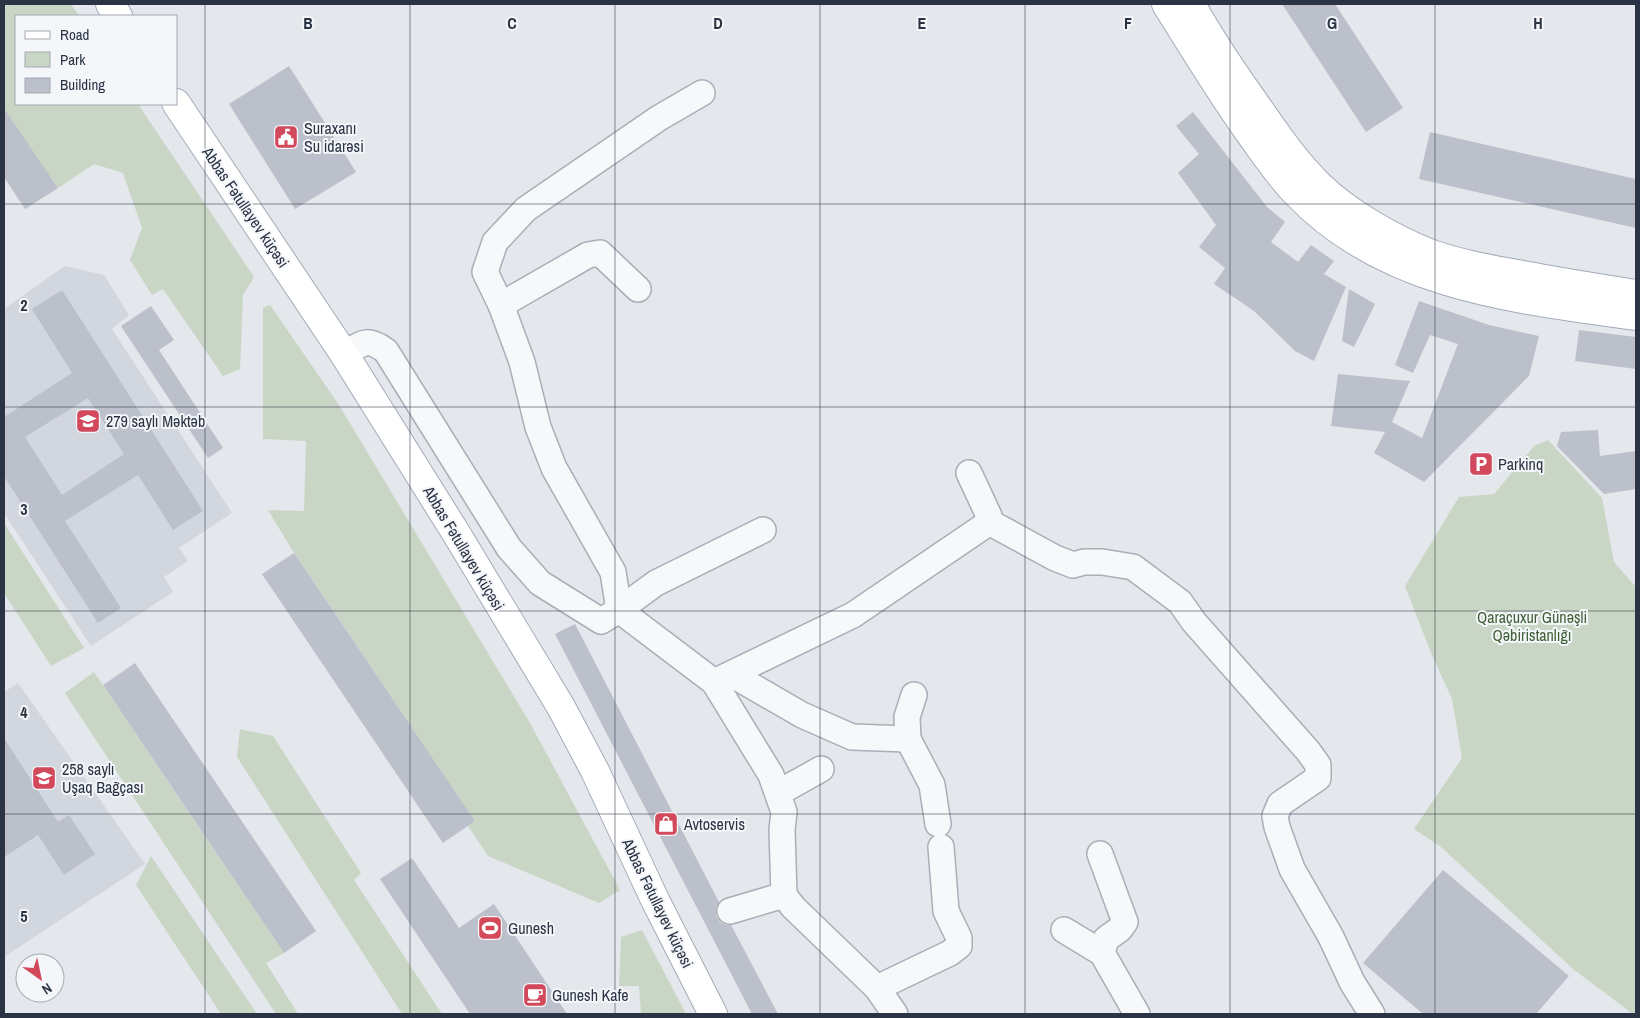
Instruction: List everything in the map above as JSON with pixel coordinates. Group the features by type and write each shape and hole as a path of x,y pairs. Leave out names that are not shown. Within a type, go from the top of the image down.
{"main road":[{"path":"110,4 117,15"},
{"path":"1166,4 1213,81 1275,170 1297,194 1331,225 1390,260 1449,283 1484,292 1536,290 1636,294"},
{"path":"1191,4 1218,50 1282,142 1331,196 1372,224 1428,252 1456,262 1496,271 1536,290 1636,316"},
{"name":"Abbas Fətullayev küçəsi","path":"177,105 344,354 561,706 595,771 655,900 713,1014"}],"street":[{"path":"702,93 659,118 526,209 495,242 485,272 501,304 522,362 538,427 554,468 613,572 619,610 722,678 802,715 852,737 908,738"},
{"path":"501,304 588,255 600,253 638,289"},
{"path":"344,354 364,343 376,344 386,351 509,548 540,583 601,621 656,583 763,530"},
{"path":"969,473 989,516 989,522"},
{"path":"722,678 853,615 989,522"},
{"path":"989,522 1055,558 1073,565 1084,562 1102,562 1133,567 1180,602 1194,622 1308,752 1318,765 1318,778 1280,804 1275,816 1277,827 1292,869 1330,937 1352,982 1372,1014"},
{"path":"722,678 771,775 784,812 782,830 784,895 793,907 877,988 895,1014"},
{"path":"877,988 950,953 959,946 959,938 946,911 940,835 932,785 908,738 908,717 914,695"},
{"path":"778,794 821,769"},
{"path":"1100,854 1125,922 1120,929 1106,939 1102,953"},
{"path":"730,911 784,895"},
{"path":"1064,930 1102,953 1138,1014"}],"shaded area":[{"name":"279 saylı Məktəb","path":"65,266 104,275 129,315 112,329 232,513 179,548 188,561 164,577 173,592 91,646 4,513 4,309"},
{"name":"258 saylı Uşaq Bağçası","path":"18,683 145,864 4,957 4,692"}],"green space":[{"path":"4,4 71,4 78,15 15,15 15,105 139,105 254,277 243,295 240,369 223,376 163,289 152,295 130,260 142,228 123,173 94,164 58,188 4,108"},
{"path":"270,305 339,405 530,723 620,890 599,903 488,856 468,826 475,821 294,553 268,510 304,511 306,441 263,439 263,308"},
{"name":"Qaraçuxur Günəşli Qəbiristanlığı","path":"1548,440 1602,498 1614,562 1636,587 1636,1014 1633,1014 1573,969 1441,847 1414,829 1462,758 1452,699 1431,653 1405,586 1459,497 1494,494 1534,446"},
{"path":"4,523 84,648 51,666 4,593"},
{"path":"94,672 284,953 266,963 298,1014 276,1014 65,693"},
{"path":"240,729 273,736 361,873 354,880 442,1014 402,1014 237,757"},
{"path":"151,856 257,1014 221,1014 136,885"},
{"path":"642,930 686,1014 641,1014 639,986 619,986 621,937"}],"building":[{"path":"1282,4 1335,4 1403,108 1366,132"},
{"path":"289,66 356,172 295,209 229,104"},
{"path":"4,108 58,188 25,209 4,177"},
{"path":"1193,112 1267,207 1285,222 1271,242 1298,262 1311,245 1334,261 1324,274 1346,287 1314,361 1295,351 1254,311 1214,284 1225,268 1199,247 1216,225 1178,173 1199,154 1176,126"},
{"path":"1430,132 1636,179 1636,228 1419,179"},
{"path":"1349,289 1375,304 1354,347 1342,341"},
{"path":"62,290 203,511 173,530 138,475 65,521 121,608 98,623 4,476 4,417 72,373 32,309","holes":["88,398 124,454 62,495 25,437"]},
{"path":"1419,301 1489,325 1539,336 1529,376 1424,482 1374,453 1385,432 1331,426 1338,374 1410,381 1392,422 1422,438 1458,344 1430,335 1413,373 1395,365"},
{"path":"151,306 174,340 159,350 223,448 208,458 121,326"},
{"path":"1579,330 1636,337 1636,369 1575,361"},
{"path":"1598,430 1600,456 1636,451 1636,489 1604,494 1557,446 1561,432"},
{"path":"294,553 475,821 443,843 262,574"},
{"name":"Avtoservis","path":"575,624 719,902 716,908 716,916 720,922 731,925 778,1014 752,1014 555,634"},
{"path":"135,663 316,931 284,953 103,685"},
{"path":"4,738 58,822 69,815 95,854 64,875 38,835 4,857"},
{"path":"412,858 459,928 494,904 567,1014 470,1014 380,879"},
{"path":"1443,870 1569,976 1536,1014 1423,1014 1363,963"}],"place":[{"name":"Suraxanı Su idarəsi","path":"286,137"},
{"name":"279 saylı Məktəb","path":"88,421"},
{"name":"Parkinq","path":"1481,464"},
{"name":"258 saylı Uşaq Bağçası","path":"44,778"},
{"name":"Avtoservis","path":"666,824"},
{"name":"Gunesh","path":"490,928"},
{"name":"Gunesh Kafe","path":"535,995"}]}
